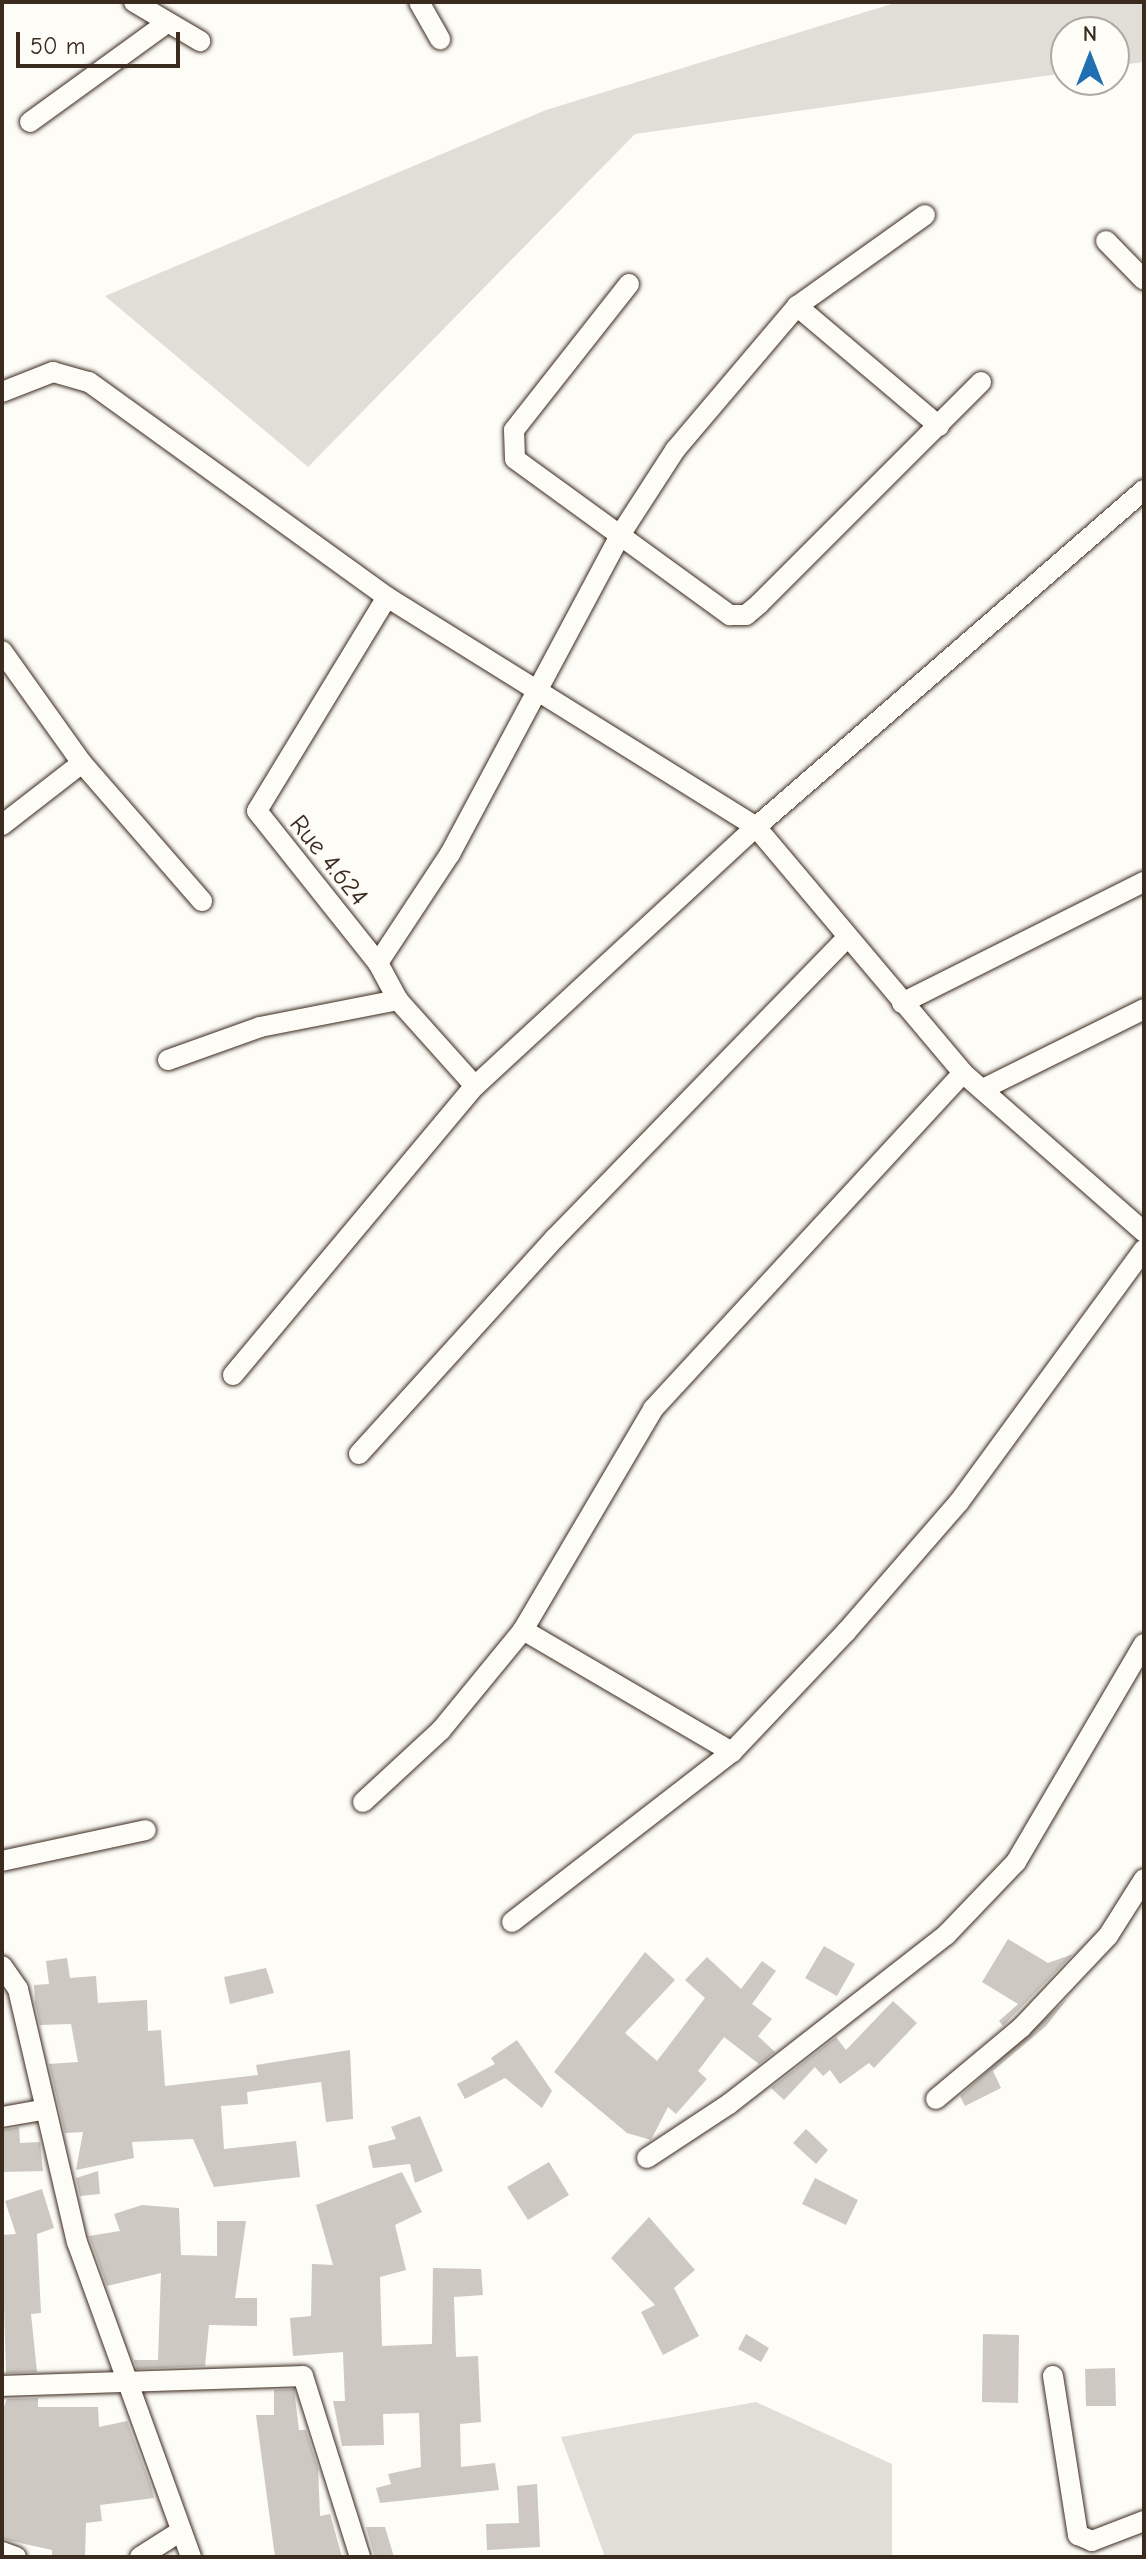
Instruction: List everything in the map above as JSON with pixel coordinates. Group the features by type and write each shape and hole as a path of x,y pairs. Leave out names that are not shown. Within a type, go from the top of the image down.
{"street":[{"path":"134,2 200,41"},
{"path":"419,2 440,39"},
{"path":"30,122 167,23"},
{"path":"378,963 543,690 622,532 675,450 797,306 925,215"},
{"path":"1106,241 1144,280"},
{"path":"629,284 514,430 512,445 515,459 622,532 718,609 746,615 981,382"},
{"path":"797,306 939,426"},
{"path":"2,392 53,372 89,382 387,597 543,690 756,827 846,939 963,1073 1144,1232"},
{"path":"233,1375 475,1086 756,827 1144,490"},
{"name":"Rue 4.624","path":"387,597 257,811 378,963 398,1000 475,1086"},
{"path":"2,651 82,763 202,901"},
{"path":"2,825 82,763"},
{"path":"902,1003 1144,882"},
{"path":"359,1454 555,1238 846,939"},
{"path":"168,1060 260,1027 398,1000"},
{"path":"983,1089 1144,1009"},
{"path":"363,1802 441,1730 523,1630 653,1409 963,1073"},
{"path":"512,1922 732,1752 959,1502 1144,1249"},
{"path":"523,1630 732,1752"},
{"path":"647,2158 729,2104 946,1935 1016,1862 1144,1644"},
{"path":"2,1861 146,1830"},
{"path":"936,2099 1021,2028 1108,1936 1144,1879"},
{"path":"2,1966 18,1989 42,2110 77,2242 191,2557"},
{"path":"2,2117 42,2110"},
{"path":"2,2386 303,2376 360,2557"},
{"path":"1053,2376 1078,2535 1092,2541 1144,2521"},
{"path":"140,2557 181,2531"},
{"path":"2,2552 16,2557"}],"shaded area":[{"path":"898,2 1144,2 1144,62 1130,64 1130,16 1050,16 1050,75 635,134 308,467 105,296 546,110"},
{"path":"756,2402 892,2464 892,2557 605,2557 561,2437"}],"building":[{"path":"1008,1939 1048,1963 1073,1954 1003,2026 999,2021 1018,2004 982,1982"},
{"path":"824,1946 855,1964 837,1996 805,1978"},
{"path":"645,1952 675,1980 625,2033 657,2061 705,1998 685,1980 707,1957 741,1989 762,1961 776,1971 752,2004 772,2019 758,2036 775,2052 759,2064 724,2037 698,2071 707,2079 676,2114 668,2107 651,2140 627,2133 554,2072"},
{"path":"67,1958 70,1978 96,1976 98,2003 147,2000 148,2031 161,2030 165,2086 258,2075 256,2065 350,2050 353,2119 326,2122 321,2082 247,2092 248,2104 221,2106 224,2149 296,2141 300,2177 214,2187 193,2139 132,2142 134,2158 76,2170 83,2132 65,2133 49,2064 78,2062 71,2024 40,2025 34,1985 49,1984 46,1961"},
{"path":"266,1968 274,1993 230,2004 224,1977"},
{"path":"1068,1998 1046,2026 993,2071 1001,2088 965,2106 960,2096"},
{"path":"893,2001 917,2023 874,2068 869,2063 840,2084 830,2070 823,2076 815,2067 784,2100 771,2088 836,2037 846,2050"},
{"path":"517,2040 552,2091 542,2108 505,2078 465,2099 457,2084 495,2064 491,2058"},
{"path":"420,2116 443,2171 415,2183 410,2164 373,2168 368,2146 396,2139 391,2127"},
{"path":"19,2127 20,2143 40,2142 43,2171 2,2172 2,2130"},
{"path":"806,2129 828,2150 816,2164 793,2143"},
{"path":"549,2162 569,2195 528,2220 507,2187"},
{"path":"98,2171 100,2194 80,2196 76,2178"},
{"path":"402,2172 422,2212 395,2225 406,2270 380,2277 382,2346 432,2344 433,2268 481,2269 483,2295 454,2297 456,2357 478,2356 481,2422 460,2424 461,2467 495,2463 499,2490 380,2503 376,2488 391,2484 388,2474 421,2467 419,2413 383,2414 384,2445 342,2446 333,2401 345,2401 343,2352 293,2356 290,2318 311,2316 312,2264 333,2265 316,2205"},
{"path":"815,2178 858,2200 846,2225 802,2204"},
{"path":"42,2189 54,2228 37,2234 41,2313 31,2314 37,2372 6,2373 2,2235 16,2234 5,2201"},
{"path":"142,2205 179,2208 181,2255 217,2256 217,2221 246,2221 235,2298 257,2298 257,2326 209,2325 205,2366 137,2369 134,2360 158,2360 161,2273 107,2286 89,2236 120,2231 114,2214"},
{"path":"649,2217 695,2270 674,2288 699,2336 663,2355 641,2312 655,2305 611,2258"},
{"path":"746,2334 769,2348 761,2362 738,2349"},
{"path":"983,2334 1019,2335 1018,2403 982,2402"},
{"path":"1115,2368 1116,2406 1086,2406 1085,2369"},
{"path":"294,2389 299,2430 306,2430 318,2468 320,2516 330,2514 342,2557 275,2557 256,2415 274,2415 274,2390"},
{"path":"38,2398 38,2407 98,2407 99,2427 127,2421 151,2486 154,2498 100,2505 102,2521 86,2523 85,2557 52,2557 52,2550 2,2539 2,2411 7,2399"},
{"path":"537,2484 540,2547 487,2550 486,2524 519,2523 517,2486"},
{"path":"366,2527 385,2527 394,2557 375,2557"}]}
